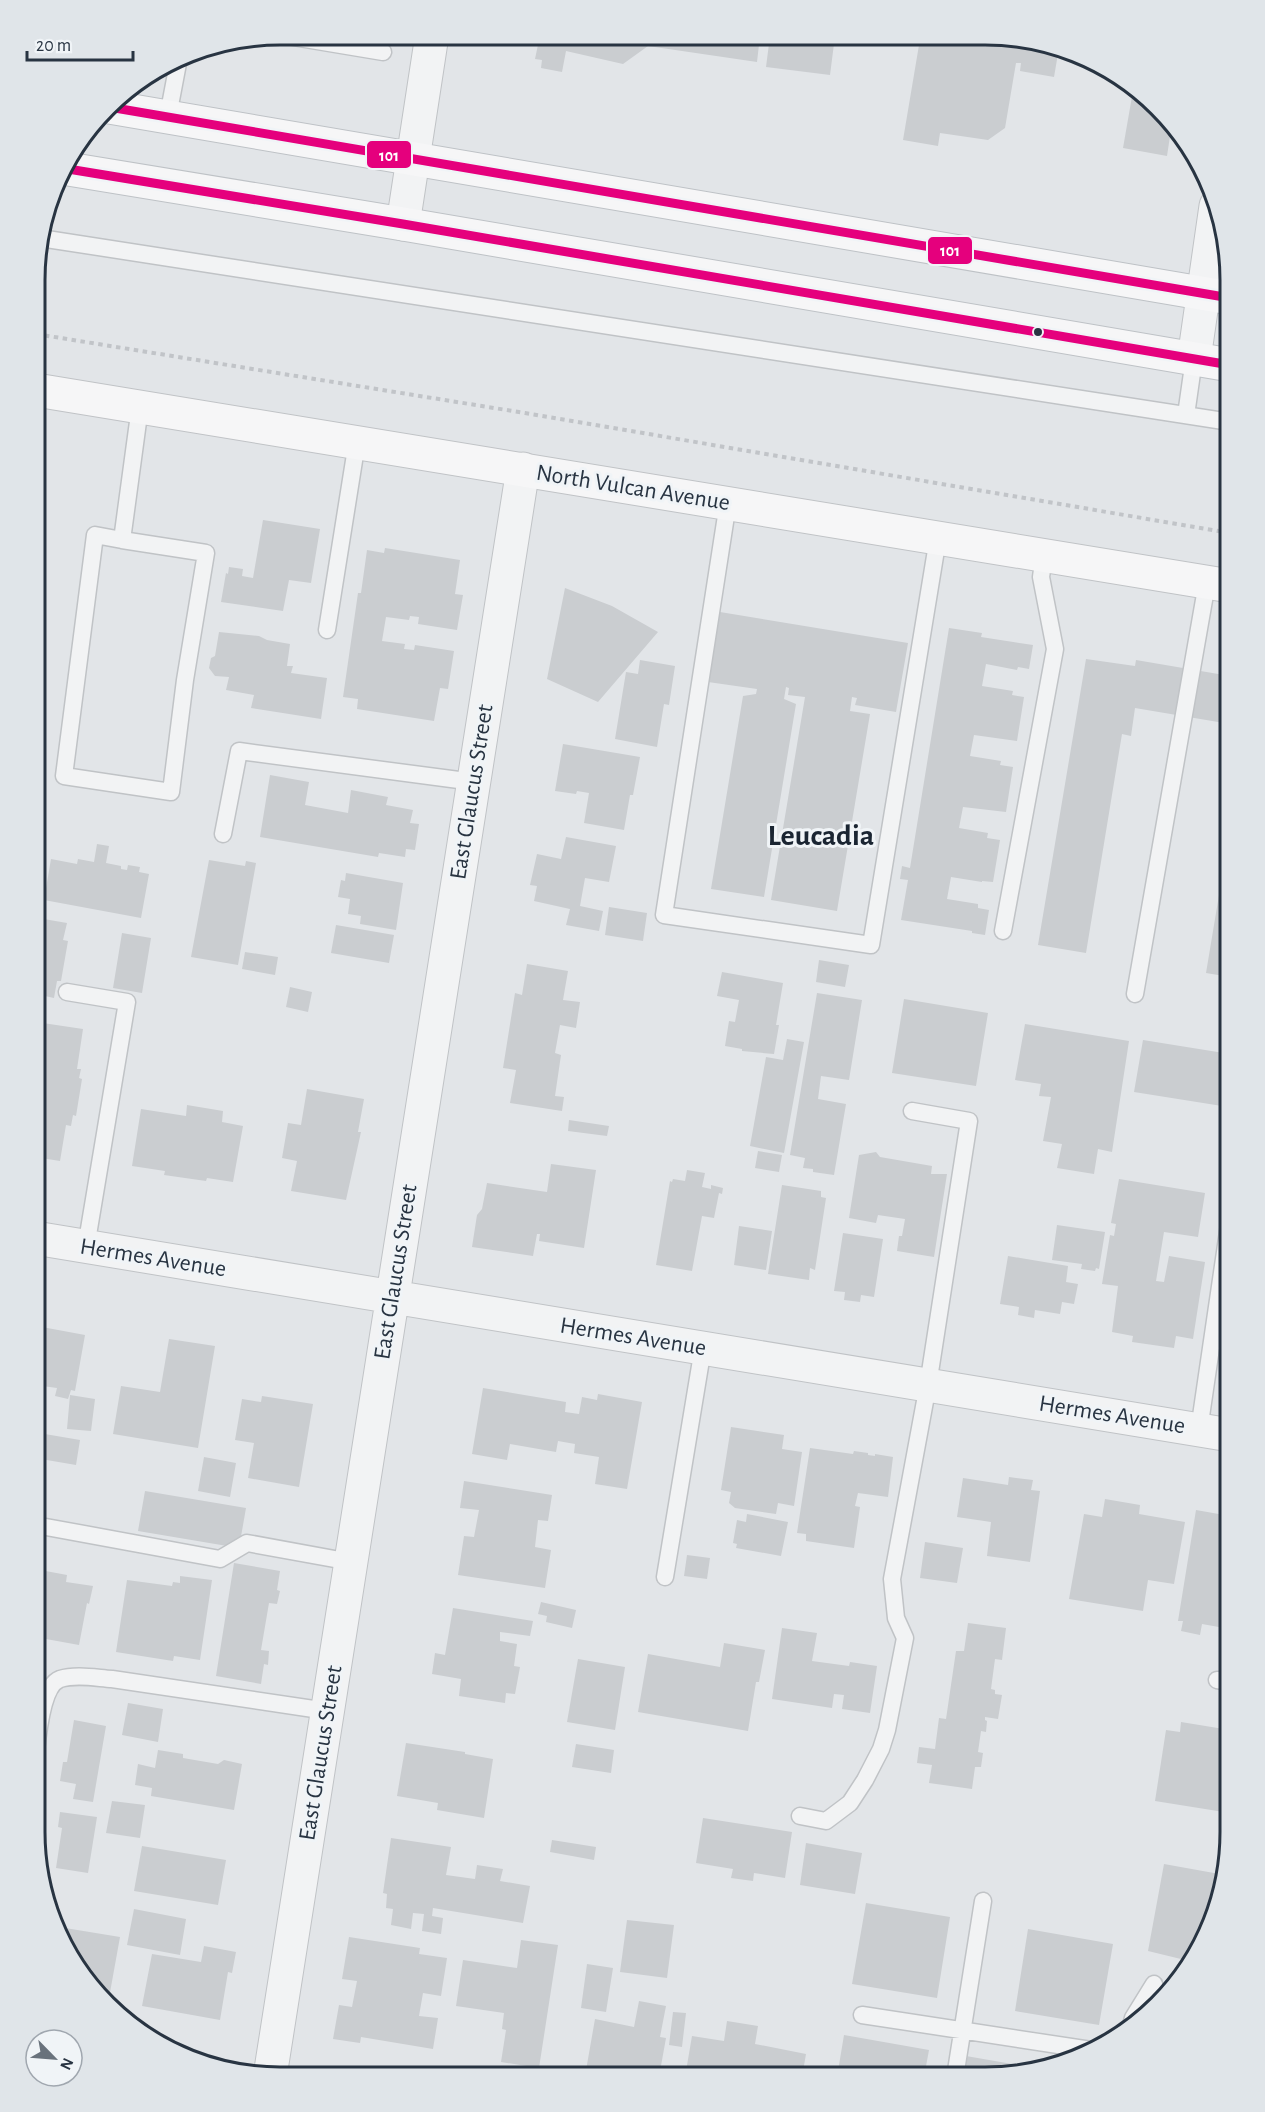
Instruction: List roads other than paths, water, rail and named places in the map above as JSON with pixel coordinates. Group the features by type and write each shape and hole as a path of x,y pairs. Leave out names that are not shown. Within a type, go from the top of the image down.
{"main road":[{"path":"119,109 1217,296"},
{"path":"72,170 1220,363"},
{"name":"North Vulcan Avenue","path":"45,391 1219,584"}],"street":[{"path":"403,224 430,45"},
{"path":"1194,359 1217,296 1216,241"},
{"name":"East Glaucus Street","path":"271,2066 523,470"},
{"name":"Hermes Avenue","path":"45,1241 1220,1433"}],"lane":[{"path":"343,45 383,52"},
{"path":"168,116 177,69"},
{"path":"49,239 1220,420"},
{"path":"1186,415 1194,359"},
{"path":"122,540 140,407"},
{"path":"327,630 357,442"},
{"path":"728,503 664,915 871,945 938,538"},
{"path":"95,535 122,540 206,553 185,680 171,792 63,776 95,535"},
{"path":"1003,931 1054,649 1041,577 1044,556"},
{"path":"1135,994 1219,584"},
{"path":"223,834 239,751 474,783"},
{"path":"67,992 127,1002 86,1247"},
{"path":"800,1816 826,1821 850,1803 865,1780 887,1730 905,1638 896,1618 892,1579 928,1385 969,1121 912,1112"},
{"path":"1198,1430 1220,1284"},
{"path":"665,1577 703,1348"},
{"path":"46,1527 220,1559 247,1543 351,1562"},
{"path":"45,1703 50,1688 60,1679 79,1677 112,1679 327,1711"},
{"path":"957,2067 983,1901"},
{"path":"1137,2011 1154,1984"},
{"path":"862,2015 1078,2048"}],"district":[{"name":"Leucadia","path":"821,836"}]}
